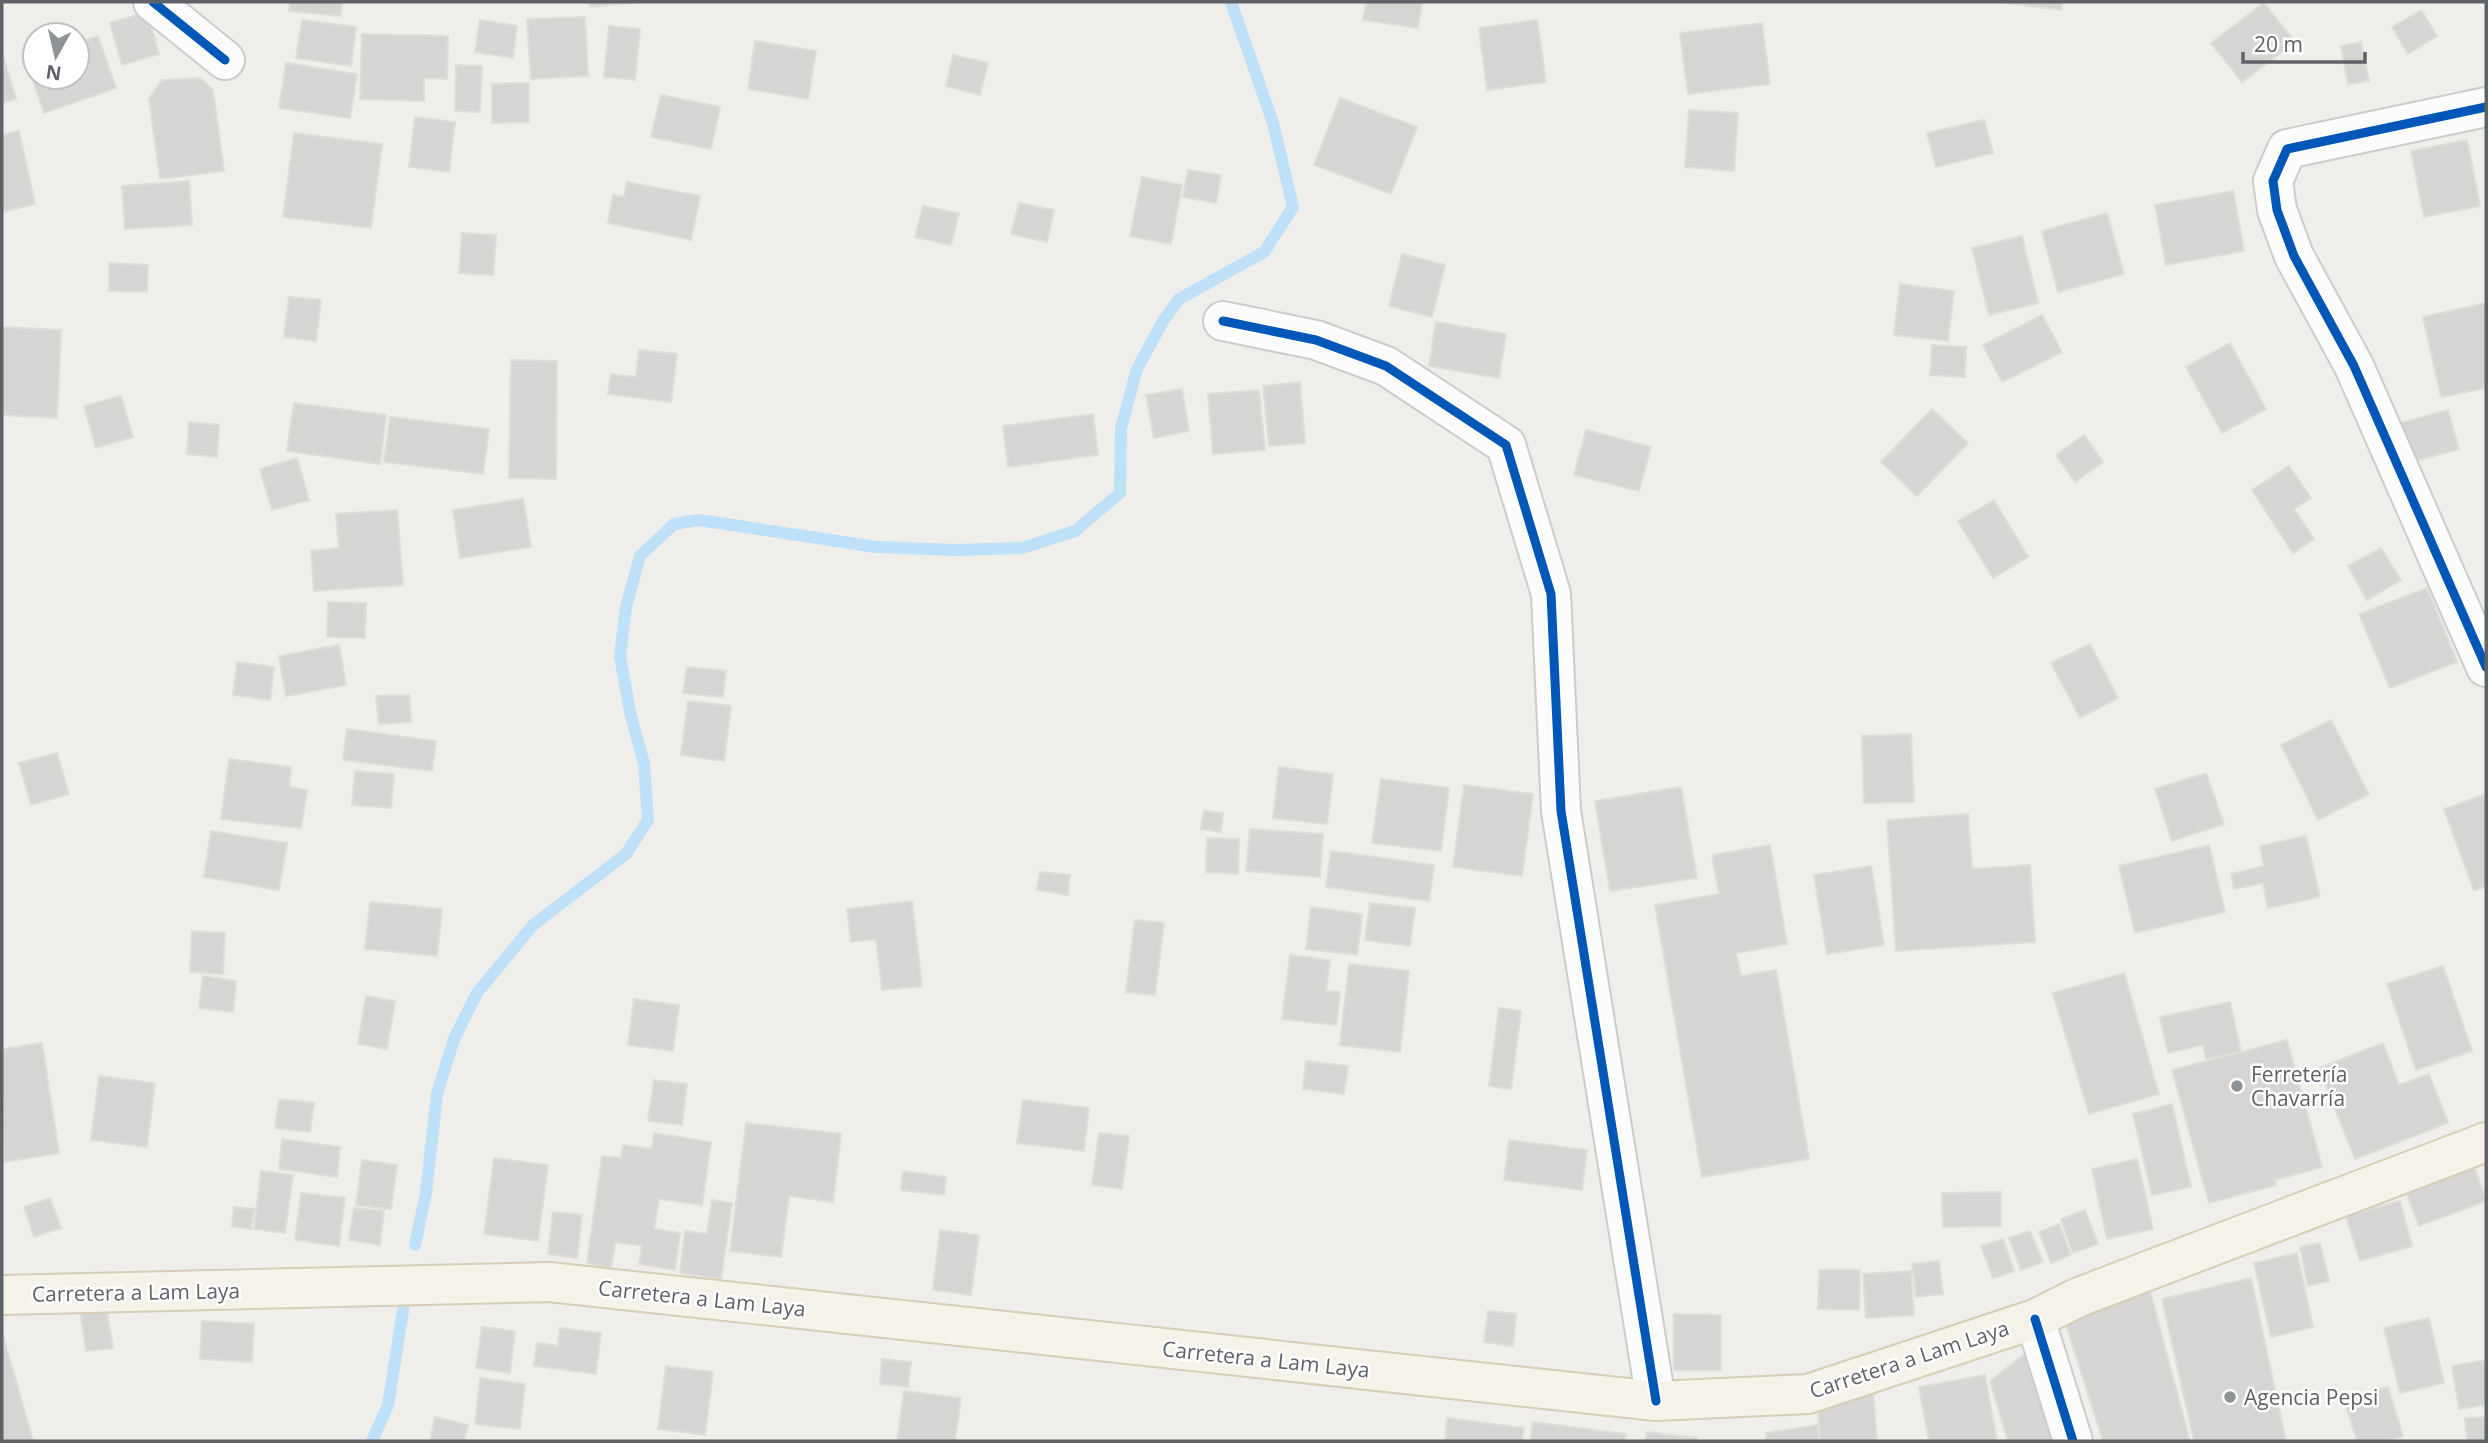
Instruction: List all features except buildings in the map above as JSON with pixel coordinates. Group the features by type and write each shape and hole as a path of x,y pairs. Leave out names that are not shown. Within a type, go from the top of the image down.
{"main road":[{"name":"Carretera a Lam Laya","path":"2,1295 549,1282 1656,1402 1808,1394 2035,1319 2079,1297 2486,1142"}],"street":[{"path":"153,2 225,60"},
{"path":"2486,107 2287,149 2273,181 2277,210 2294,256 2354,366 2486,667"},
{"path":"1223,321 1316,340 1386,366 1506,444 1551,594 1561,811 1656,1402"},
{"path":"2035,1319 2073,1441"}],"waterway":[{"path":"415,1245 426,1193 437,1094 454,1039 477,993 533,925 626,854 648,820 644,764 630,712 620,656 626,607 640,556 674,524 699,520 876,547 956,550 1022,548 1075,531 1120,493 1121,428 1137,369 1163,321 1179,299 1264,252 1293,207 1273,123 1231,2"},
{"path":"372,1441 388,1405 405,1298"}],"cycle path":[{"path":"153,2 225,60"},
{"path":"2486,107 2287,149 2273,181 2277,210 2294,256 2354,366 2486,667"},
{"path":"1223,321 1316,340 1386,366 1506,445 1551,594 1561,811 1656,1401"},
{"path":"2035,1319 2073,1441"}],"place":[{"name":"Ferretería Chavarría","path":"2237,1086"},
{"name":"Agencia Pepsi","path":"2230,1397"}]}
